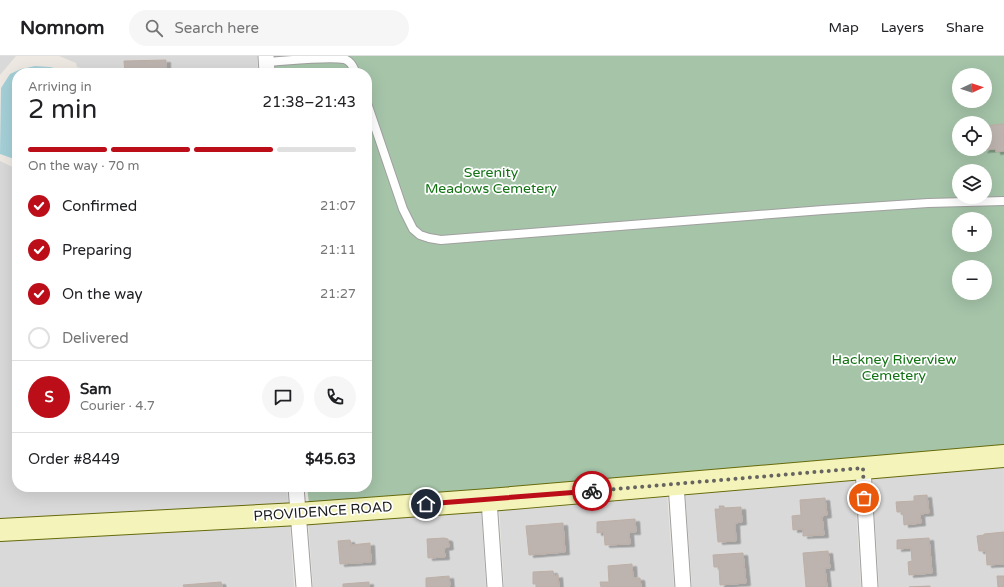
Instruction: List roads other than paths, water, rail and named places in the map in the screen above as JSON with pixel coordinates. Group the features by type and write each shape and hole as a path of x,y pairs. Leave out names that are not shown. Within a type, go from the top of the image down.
{"street":[{"name":"PROVIDENCE ROAD","path":"0,530 298,514 489,500 1004,456"},
{"path":"863,468 870,587"},
{"path":"676,484 683,587"},
{"path":"296,492 304,587"},
{"path":"489,500 495,587"}],"lane":[{"path":"266,64 333,58 344,59 354,68"},
{"path":"372,118 403,209 413,229 420,235 441,240 891,205 1004,201"}],"water":[{"path":"35,66 54,68 26,68"},
{"path":"12,73 12,158 0,154 1,88"}],"park label":[{"name":"Serenity Meadows Cemetery","path":"491,180"},
{"name":"Hackney Riverview Cemetery","path":"894,368"}]}
